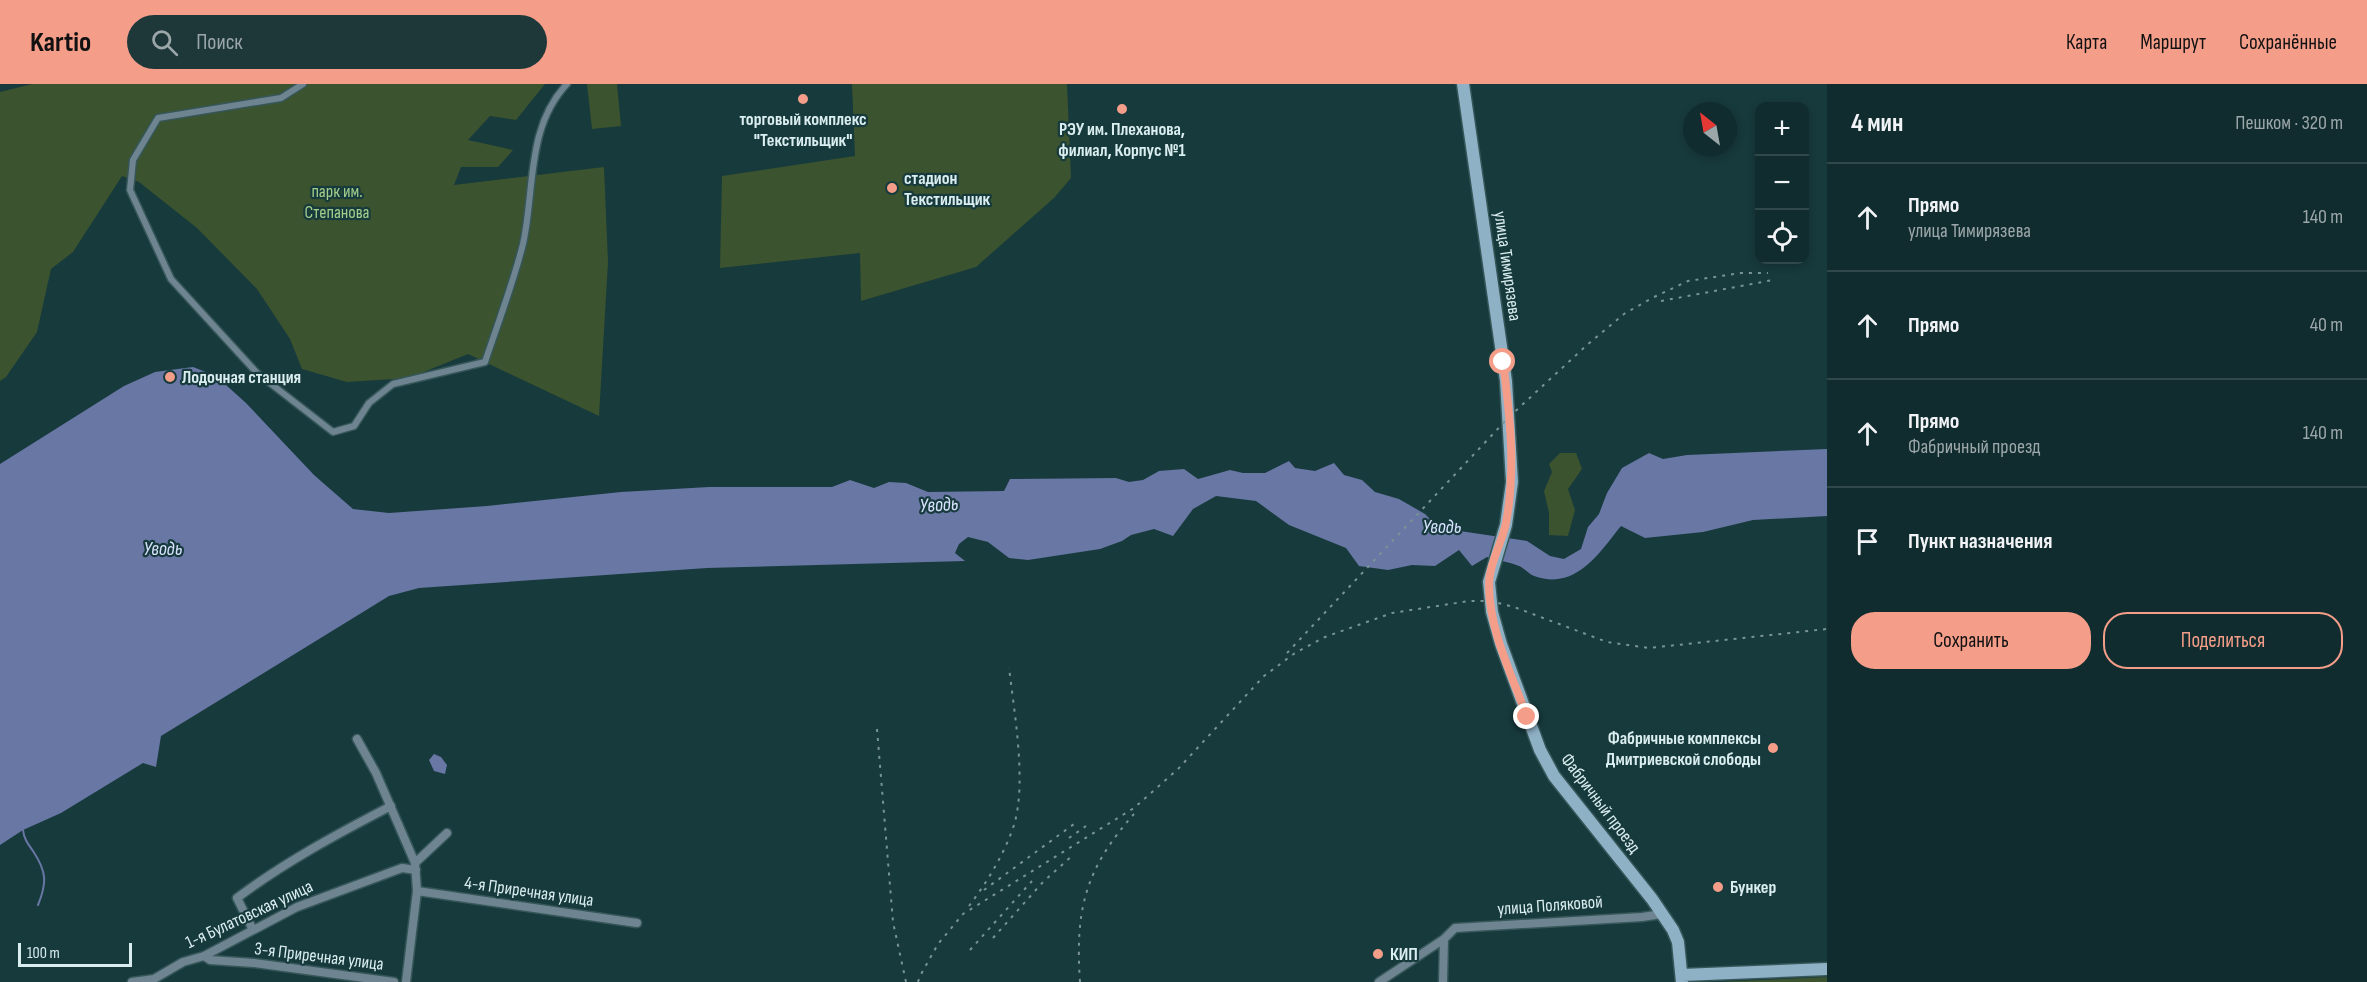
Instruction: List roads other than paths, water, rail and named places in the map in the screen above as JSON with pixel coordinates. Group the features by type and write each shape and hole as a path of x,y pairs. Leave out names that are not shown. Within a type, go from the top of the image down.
{"main road":[{"name":"улица Тимирязева","path":"1463,84 1506,390 1512,482 1506,525 1492,568"},
{"name":"Фабричный проезд","path":"1492,568 1489,582 1492,612 1510,670 1540,750 1554,776 1662,914 1678,942 1682,978"},
{"path":"1682,978 1827,969"}],"street":[{"path":"303,84 280,98 158,118 133,160 130,190 171,279 257,373 333,432 354,426 369,403 393,384 485,362 514,278 523,242 536,141 555,97 567,84"},
{"path":"357,739 376,773 416,867 417,891 406,982"},
{"path":"253,930 237,898 319,843 391,806"},
{"path":"416,867 447,833"},
{"name":"1-я Булатовская улица","path":"132,982 154,979 183,962 204,956 297,907 402,868 416,867"},
{"name":"4-я Приречная улица","path":"417,891 637,923"},
{"name":"улица Поляковой","path":"1379,982 1444,939 1455,928 1662,914"},
{"path":"1443,982 1444,939"},
{"name":"3-я Приречная улица","path":"204,956 210,960 254,963 394,982"}],"water":[{"name":"Уводь","path":"193,367 216,376 246,403 314,475 353,509 389,513 487,506 621,492 709,487 832,487 850,480 874,488 889,482 906,483 928,492 1004,491 1010,479 1116,478 1129,482 1143,480 1159,471 1184,469 1198,479 1230,470 1243,473 1265,473 1289,461 1295,468 1315,471 1334,463 1344,475 1362,480 1375,492 1399,499 1425,514 1435,524 1453,530 1527,541 1550,556 1564,559 1581,549 1588,527 1599,514 1607,493 1622,468 1649,453 1663,459 1687,455 1827,449 1827,516 1753,520 1703,532 1645,538 1621,526 1585,567 1562,578 1549,579 1534,576 1521,567 1487,557 1472,566 1459,550 1435,566 1412,565 1388,570 1359,566 1346,548 1289,525 1256,501 1216,496 1193,509 1173,536 1154,529 1131,535 1100,549 1028,560 1009,558 988,542 968,537 959,544 955,553 965,561 707,568 419,588 389,596 161,736 156,767 143,763 61,813 23,830 0,845 0,464 124,386 155,372"},
{"path":"434,754 441,757 447,765 445,774 434,771 429,760"}],"waterway":[{"path":"23,830 25,839 38,858 43,872 44,884 38,905"}],"railway":[{"path":"1287,653 1509,417 1624,314 1688,281 1741,273 1768,273"},
{"path":"1661,301 1773,280"},
{"path":"918,982 938,944 963,914 1134,808 1178,769 1264,676 1295,653 1325,637 1392,613 1469,601 1490,601 1514,607 1607,642 1649,648 1827,629"},
{"path":"969,906 989,878 1000,857 1010,836 1018,808 1018,747 1009,667"},
{"path":"877,729 893,922 906,982"},
{"path":"1080,982 1079,933 1087,892 1104,853 1134,814"},
{"path":"984,890 1074,824"},
{"path":"1069,838 1086,826"},
{"path":"993,938 1043,882 1074,854"},
{"path":"970,950 1032,881"}],"place":[{"name":"торговый комплекс \"Текстильщик\"","path":"803,99"},
{"name":"РЭУ им. Плеханова, филиал, Корпус №1","path":"1122,109"},
{"name":"стадион Текстильщик","path":"892,188"},
{"name":"Лодочная станция","path":"170,377"},
{"name":"Фабричные комплексы Дмитриевской слободы","path":"1773,748"},
{"name":"Бункер","path":"1718,887"},
{"name":"КИП","path":"1378,954"}],"park label":[{"name":"парк им. Степанова","path":"337,201"}]}
